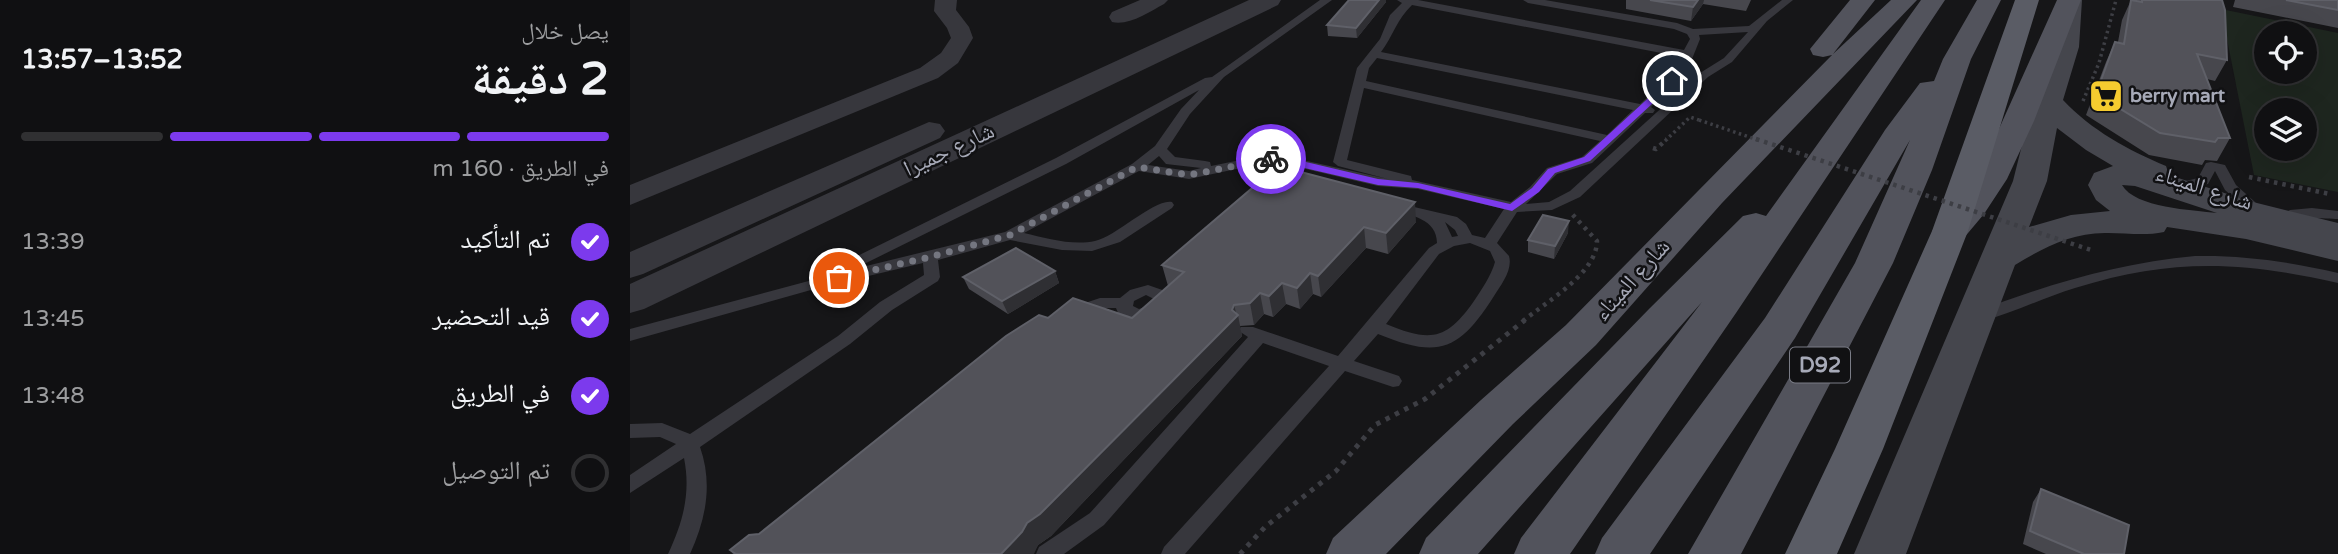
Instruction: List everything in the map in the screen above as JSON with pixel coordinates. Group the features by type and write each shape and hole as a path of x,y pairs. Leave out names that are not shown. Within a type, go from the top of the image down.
{"highway":[{"path":"1811,554 1859,449 1950,230 2026,0"}],"main road":[{"path":"1652,257 1669,218 1692,185 1771,106 1863,0"},
{"name":"شارع الميناء","path":"1352,554 1497,412 1581,335 1652,257 1866,36 1905,0"},
{"path":"1540,554 1705,298 1760,220 1809,178 1922,20 1933,0"},
{"name":"D92","path":"1714,554 1793,416 1874,263 1915,170 1958,59 1989,0"},
{"path":"1950,230 1979,200 1997,168 2070,0"},
{"path":"1880,554 2030,181 2064,106 2070,0"},
{"path":"1620,554 1780,328 1914,110 1958,59"},
{"name":"شارع الميناء","path":"2064,106 2074,126 2110,151 2153,173 2210,173 2250,205 2338,224"},
{"path":"2338,234 2236,208 2138,176 2118,175 2106,180 2104,185 2118,201 2139,210 2260,231 2338,252"},
{"path":"1998,259 2042,233 2097,221 2191,228 2338,252"},
{"path":"1445,554 1705,298"}],"street":[{"path":"630,196 929,73 950,58 962,38 958,27 945,11 946,0"},
{"path":"1120,17 1157,0"},
{"name":"شارع جميرا","path":"630,266 1218,0"},
{"name":"شارع جميرا","path":"630,300 1269,0"}],"lane":[{"path":"816,283 957,210 1061,161 1220,75 1327,0"},
{"path":"1528,0 1677,26 1693,35 1742,33"},
{"path":"1137,167 1189,175 1260,160 1289,160 1378,182 1418,186 1512,208 1543,208 1560,203 1575,194 1704,75 1728,60 1763,22 1788,0"},
{"path":"1340,162 1363,68 1385,40 1395,15 1406,1 1686,54"},
{"path":"1704,75 1712,60 1742,33 1763,22"},
{"path":"1489,244 1512,208 1535,190 1552,171 1587,159 1682,72 1693,35"},
{"path":"1373,54 1663,113"},
{"path":"630,335 816,283 930,257 1010,235 1137,167 1160,149 1185,112 1220,75"},
{"path":"1358,83 1609,139"},
{"path":"1160,149 1171,160 1200,166 1271,150 1389,173 1418,186"},
{"path":"1384,203 1420,214 1440,225 1446,237 1445,244"},
{"path":"1010,235 1069,246 1090,247 1111,241 1167,205"},
{"path":"2290,214 2312,212 2338,215"},
{"path":"1420,214 1438,215 1453,220 1463,229 1466,239"},
{"path":"1172,554 1375,326 1434,251 1445,244 1466,239 1489,244 1501,254 1502,267 1456,334 1440,341 1422,342 1375,326"},
{"path":"630,485 844,340 886,306 932,277 930,257"},
{"path":"1974,319 2057,288 2136,270 2197,261 2256,262 2338,278"},
{"path":"1055,320 1100,303 1124,303 1124,309 1138,315 1168,304"},
{"path":"1046,554 1097,519 1253,333 1393,381"},
{"path":"630,431 662,430 690,442 697,462 700,486 695,513 679,554"}],"path":[{"path":"2064,106 2099,63 2116,0"},
{"path":"1656,149 1690,117 2091,250"},
{"path":"2210,173 2338,195"},
{"path":"1240,554 1265,527 1336,471 1376,425 1426,399 1588,268 1597,254 1597,241 1560,203"}],"shaded area":[{"path":"2221,9 2280,21 2254,21 2254,84 2317,84 2317,29 2338,33 2338,192 2254,175"}],"building":[{"path":"1349,0 1379,0 1356,28 1327,25"},
{"path":"1650,0 1698,0 1693,7"},
{"path":"2131,0 2222,0 2225,10 2227,60 2197,54 2230,138 2218,138 2215,142 2160,133 2096,94 2115,42 2124,44"},
{"path":"2286,0 2338,0 2338,10"},
{"path":"1278,166 1415,202 1386,233 1364,227 1318,276 1310,273 1297,288 1282,283 1269,296 1260,293 1250,303 1234,305 1232,310 1238,315 1040,514 1027,523 1001,554 736,554 730,550 749,535 759,534 1006,336 1039,315 1048,318 1073,298 1132,318 1184,272 1162,265"},
{"path":"1543,215 1569,221 1555,246 1528,240"},
{"path":"1016,248 1055,271 1002,301 963,277"},
{"path":"2041,489 2129,525 2124,554 2084,554 2030,531"}],"way so far":[{"path":"839,278 1010,235 1137,167 1189,175 1271,159"}],"place":[{"name":"berry mart","path":"2106,96"}],"route":[{"path":"1271,159 1289,160 1378,182 1418,186 1512,208 1535,190 1552,171 1587,159 1672,81"}]}
